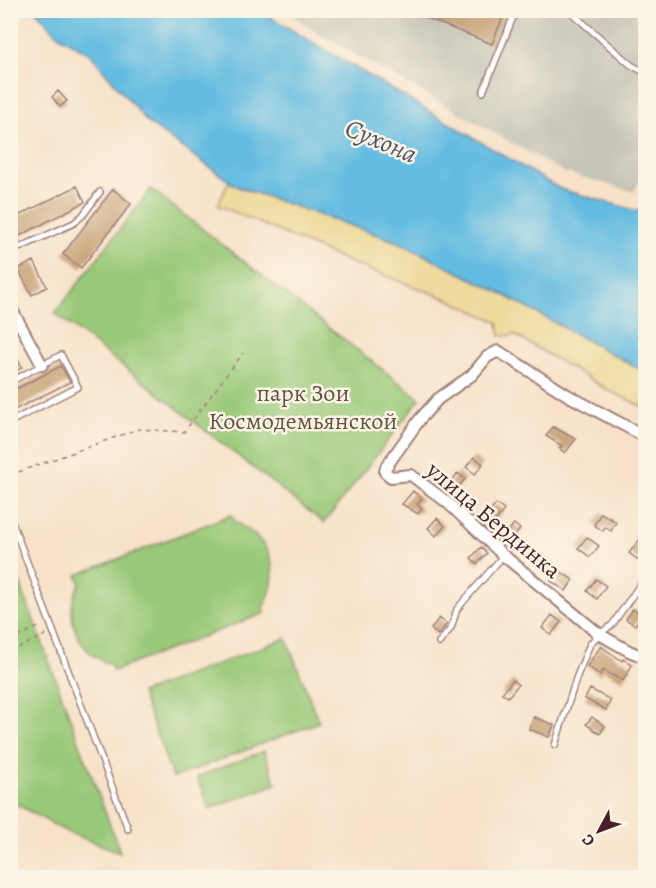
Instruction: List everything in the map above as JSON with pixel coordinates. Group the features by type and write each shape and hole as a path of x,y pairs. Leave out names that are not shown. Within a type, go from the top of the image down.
{"street":[{"path":"10,306 42,365"},
{"name":"улица Бердинка","path":"645,437 569,396 498,351 487,357 472,375 438,399 420,419 386,467 385,472 391,477 411,475 448,503 503,555 599,634 645,658"}],"lane":[{"path":"483,92 516,10"},
{"path":"571,10 573,15 631,65 645,73"},
{"path":"10,252 74,223 100,192"},
{"path":"10,382 61,355 78,387 10,422"},
{"path":"10,517 128,829"},
{"path":"439,643 452,626 457,609 503,555"},
{"path":"555,745 590,644 612,625 645,576"}],"path":[{"path":"10,475 138,429 184,432 243,353"},
{"path":"10,641 50,621"},
{"path":"10,652 53,631"}],"shaded area":[{"path":"287,11 645,11 645,173 634,192 563,172 316,32"}],"green space":[{"name":"парк Зои Космодемьянской","path":"151,189 420,399 324,523 55,313"},
{"path":"231,515 260,541 270,558 273,578 263,608 265,613 113,671 110,664 88,651 81,642 73,620 72,607 80,583 77,575"},
{"path":"11,559 120,852 67,832 11,801"},
{"path":"286,638 319,722 173,778 141,693"},
{"path":"264,751 276,784 209,809 197,777"}],"sand":[{"path":"229,181 236,186 398,242 497,291 645,372 645,408 610,391 515,335 500,336 498,322 448,299 351,263 218,205"}],"water":[{"name":"Сухона","path":"36,11 260,11 560,189 645,213 645,372 497,291 398,242 236,186 148,123 90,54 59,36"}],"building":[{"path":"494,10 504,14 492,44 408,11"},
{"path":"58,91 67,101 60,107 52,97"},
{"path":"77,186 85,202 10,241 10,220"},
{"path":"113,189 131,204 81,268 63,254"},
{"path":"34,261 47,287 32,295 18,269"},
{"path":"10,347 22,367 15,372 10,364"},
{"path":"61,366 70,382 10,412 10,392"},
{"path":"553,427 576,439 565,453 559,448 562,446 546,436"},
{"path":"474,457 483,464 475,474 466,467"},
{"path":"458,473 465,479 453,494 446,488"},
{"path":"413,491 422,499 417,504 422,509 418,514 402,504"},
{"path":"496,504 504,510 491,527 483,521"},
{"path":"601,513 616,522 611,531 605,527 603,531 594,525"},
{"path":"437,518 445,526 436,536 428,528"},
{"path":"514,524 520,529 508,545 501,540"},
{"path":"645,533 645,551 638,560 629,553"},
{"path":"587,537 599,546 590,557 578,548"},
{"path":"481,547 487,553 477,564 471,558"},
{"path":"558,570 573,580 566,591 551,581"},
{"path":"596,579 606,586 597,599 587,591"},
{"path":"633,609 642,615 635,625 626,619"},
{"path":"552,615 561,622 551,635 542,628"},
{"path":"439,618 447,624 438,635 431,629"},
{"path":"601,646 622,661 623,659 632,665 623,681 603,670 600,675 587,666"},
{"path":"513,680 518,685 508,697 502,693"},
{"path":"590,689 611,700 606,710 585,699"},
{"path":"534,717 554,725 549,737 529,729"},
{"path":"592,717 605,726 600,734 586,724"}],"railway":[{"path":"640,10 646,17"}]}
